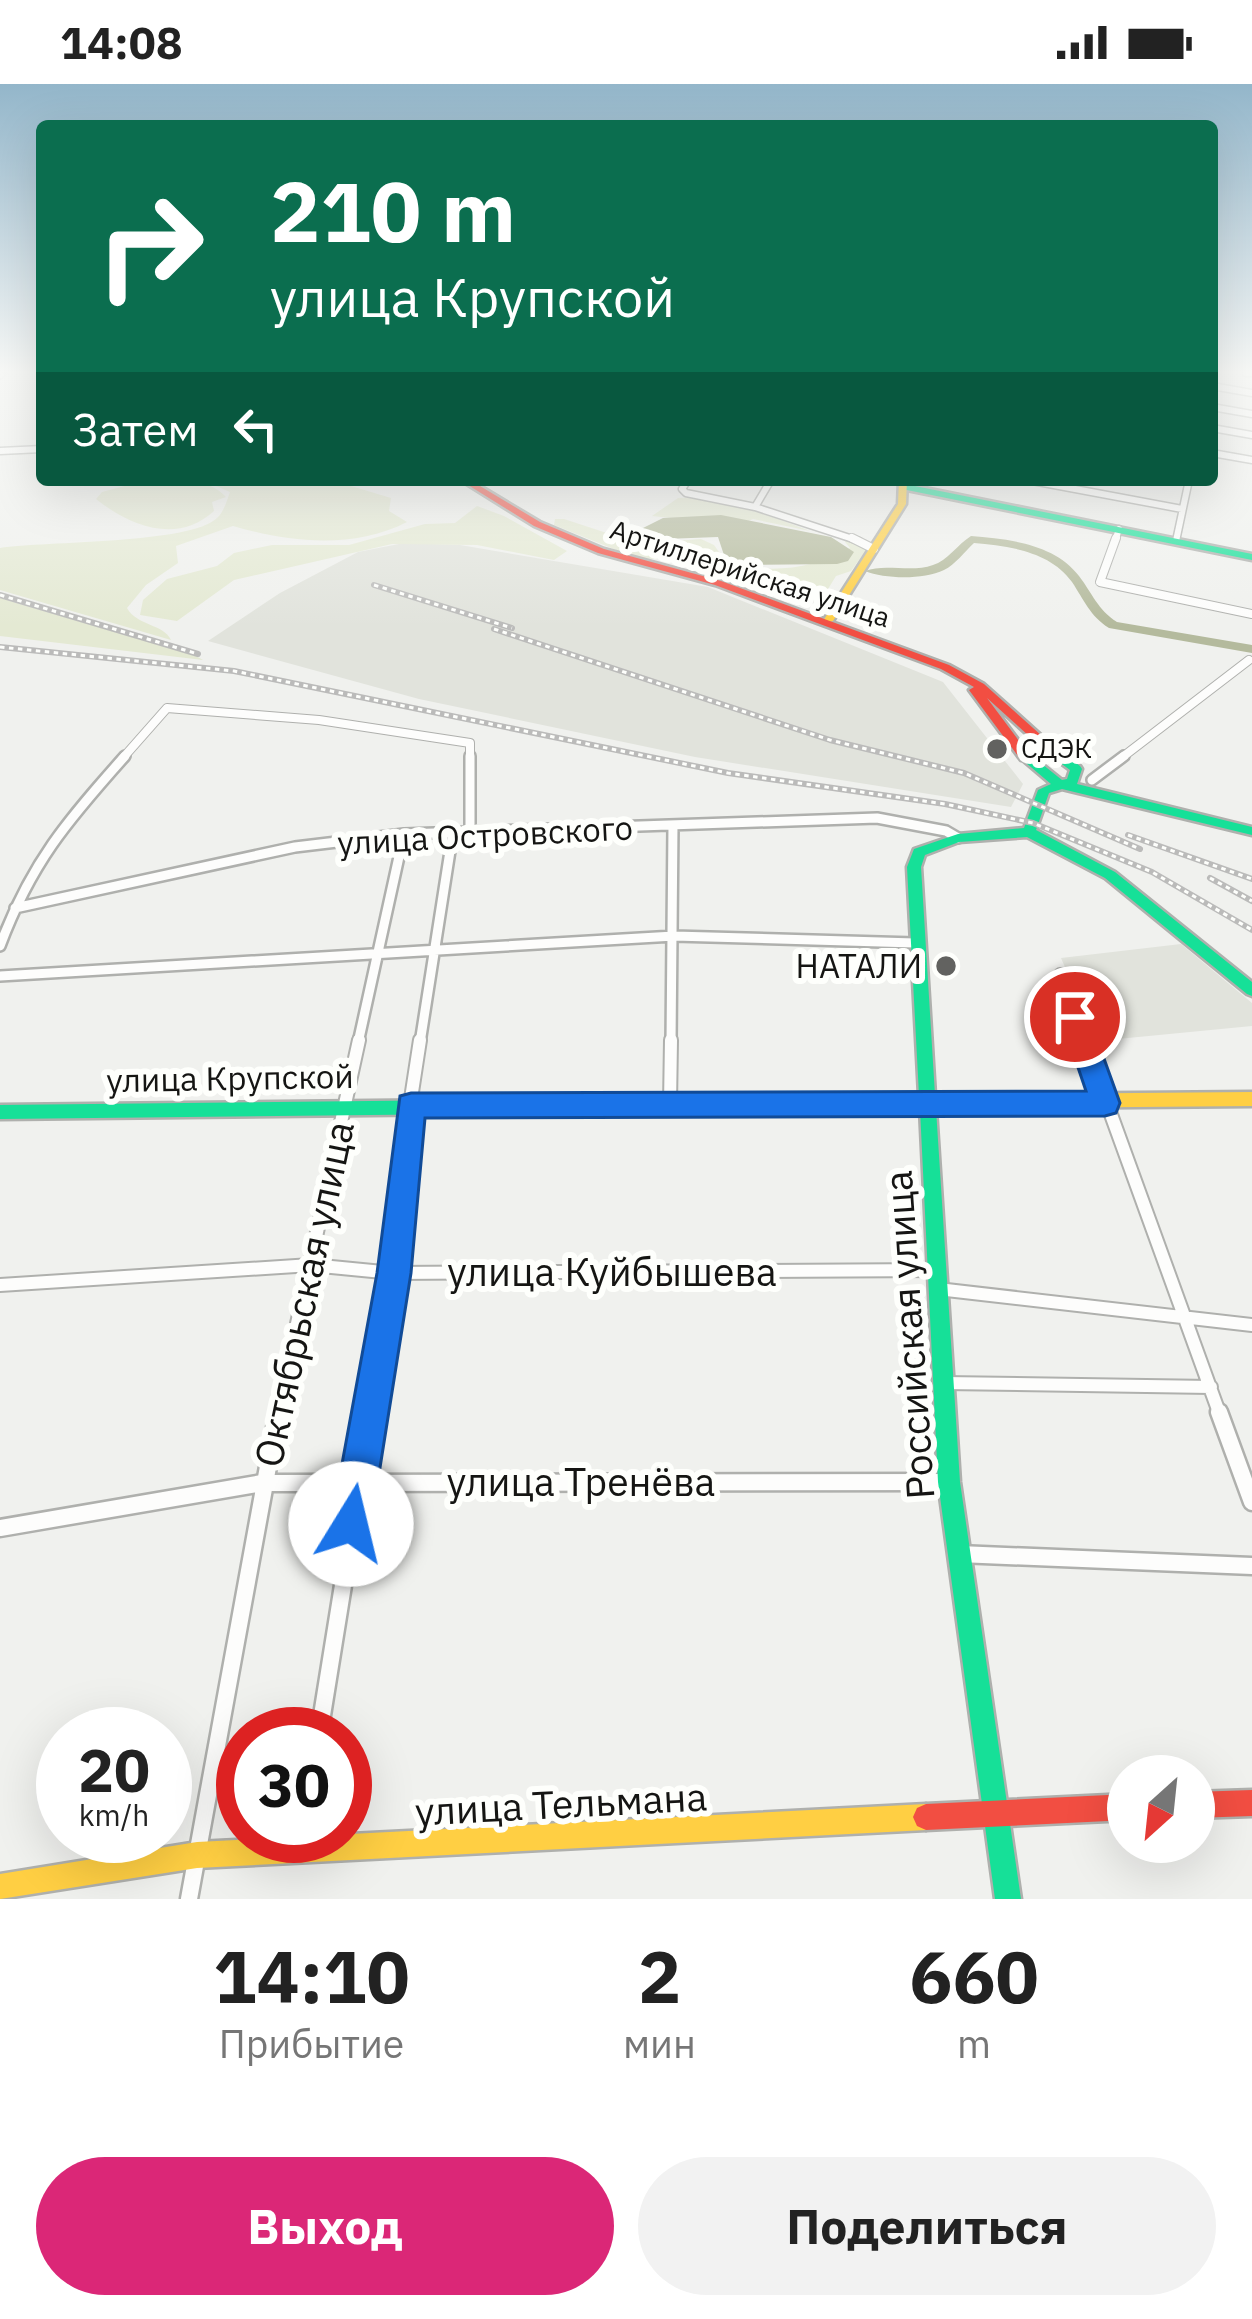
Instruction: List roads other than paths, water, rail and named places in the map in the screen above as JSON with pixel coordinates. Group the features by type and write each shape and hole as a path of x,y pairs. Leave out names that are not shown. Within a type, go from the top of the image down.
{"street":[{"name":"Артиллерийская улица","path":"474,486 537,524 622,558 718,583 961,675 1076,769 1145,805"},
{"path":"685,486 683,491 754,507 784,521 833,530 874,549"},
{"path":"754,507 767,486"},
{"path":"828,621 902,504 904,486"},
{"path":"918,486 1252,556"},
{"path":"1060,486 1182,509"},
{"path":"1176,541 1188,486"},
{"path":"1119,530 1100,582 1252,614"},
{"path":"1092,779 1249,660"},
{"name":"Артиллерийская улица","path":"961,675 1030,764 1044,790 1064,785"},
{"path":"0,946 22,886 59,829 167,708 319,720 470,743 470,831"},
{"path":"1030,764 1032,748 1055,753"},
{"name":"Артиллерийская улица","path":"1030,764 1064,785 1252,831"},
{"path":"1064,785 1073,781 1076,769"},
{"path":"1030,832 1044,790"},
{"name":"улица Островского","path":"15,908 295,847 404,833 877,818 958,838"},
{"path":"670,1104 673,825"},
{"name":"Октябрьская улица","path":"323,1707 394,1273 410,1106 453,832"},
{"path":"958,838 1011,838 1030,832 1109,875 1252,990"},
{"name":"Октябрьская улица","path":"189,1899 262,1483 404,833"},
{"name":"Российская улица","path":"958,838 936,842 920,852 914,867 915,943 949,1482 1008,1899"},
{"path":"0,976 674,936 915,943"},
{"path":"1060,974 1252,1502"},
{"name":"улица Крупской","path":"0,1112 1252,1099"},
{"name":"улица Куйбышева","path":"0,1285 311,1265 394,1273 937,1270"},
{"path":"938,1289 1252,1325"},
{"path":"944,1383 1211,1388"},
{"name":"улица Тренёва","path":"0,1528 262,1483 949,1482"},
{"path":"959,1554 1252,1566"},
{"path":"1215,1804 1252,1803"},
{"name":"улица Тельмана","path":"372,1841 1107,1808"},
{"name":"улица Тельмана","path":"0,1887 216,1853"}],"waterway":[{"path":"871,571 911,573 942,567 971,539 1015,545 1057,561 1113,625 1252,649"}],"railway":[{"path":"374,585 512,628"},
{"path":"0,595 198,654"},
{"path":"494,629 830,740 964,773 1140,849"},
{"path":"0,647 234,671 728,773 945,804 1033,823 1152,872 1252,930"},
{"path":"1128,835 1252,879"},
{"path":"1210,878 1252,901"}],"place":[{"name":"СДЭК","path":"997,749"},
{"name":"НАТАЛИ","path":"946,966"}]}
